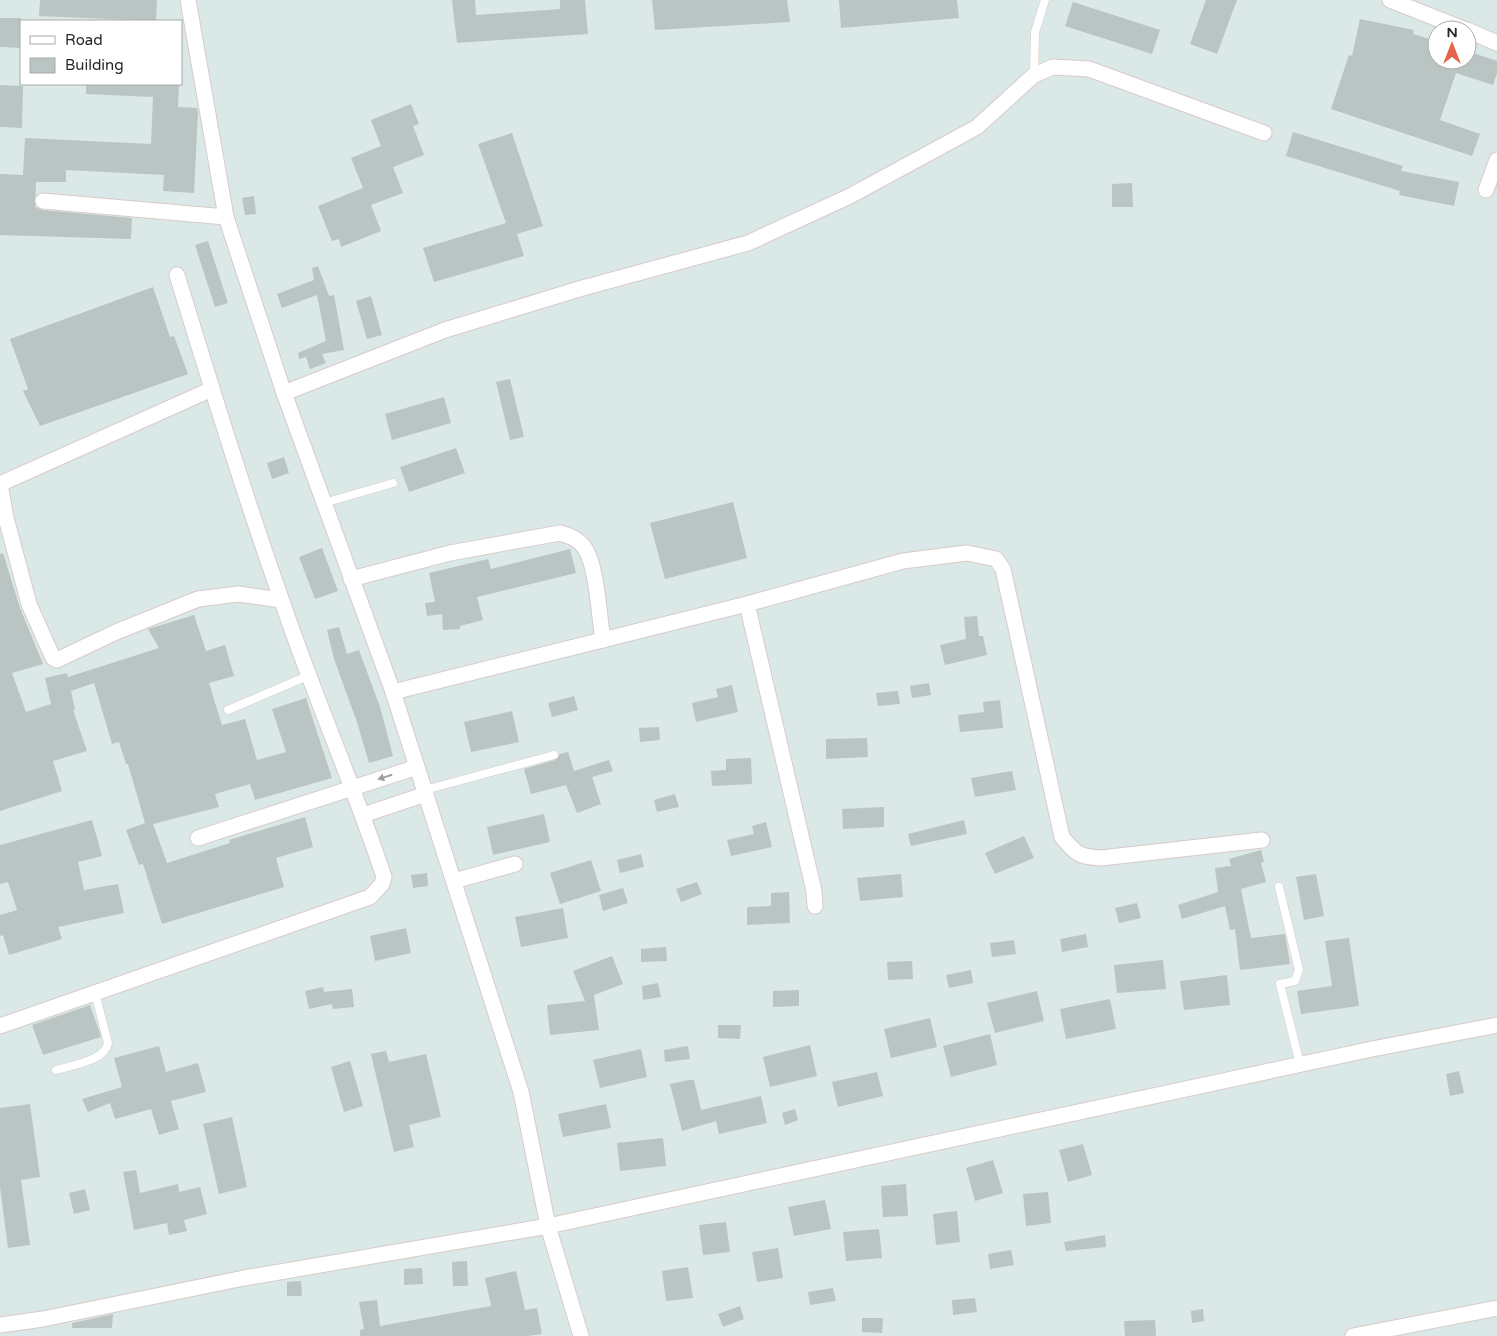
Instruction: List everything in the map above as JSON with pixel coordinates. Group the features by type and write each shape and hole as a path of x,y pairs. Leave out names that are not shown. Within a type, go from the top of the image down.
{"street":[{"path":"188,0 226,217 284,393 394,692 426,792 521,1092 548,1226 582,1336"},
{"path":"1390,0 1407,3 1444,20"},
{"path":"1477,35 1497,43"},
{"path":"284,393 445,330 579,289 748,243 850,196 977,127 1034,75 1053,67 1089,69 1264,133"},
{"path":"1486,190 1497,160"},
{"path":"43,201 226,217"},
{"path":"0,1026 370,897 382,884 384,877 353,788 281,600 177,275"},
{"path":"212,389 0,484 6,518 29,604 52,658 57,660 116,632 198,600 238,594 281,600"},
{"path":"351,579 450,553 560,533 575,538 584,546 591,559 603,640"},
{"path":"394,692 747,604 903,561 967,553 996,559 1003,569 1062,836 1071,849 1082,857 1101,858 1262,840"},
{"path":"747,604 816,906"},
{"path":"198,838 417,766"},
{"path":"363,815 426,792"},
{"path":"454,881 515,864"},
{"path":"0,1325 43,1319 244,1278 548,1226 1300,1064 1497,1024"},
{"path":"1353,1336 1497,1308"}],"lane":[{"path":"1034,75 1035,32 1045,0"},
{"path":"324,503 394,483"},
{"path":"228,710 310,675"},
{"path":"426,792 554,755"},
{"path":"1279,887 1299,970 1295,981 1280,984 1300,1064"},
{"path":"56,1070 101,1055 107,1050 108,1043 95,993"}],"building":[{"path":"40,0 157,0 156,20 39,16"},
{"path":"452,0 475,0 476,15 560,9 560,0 585,0 588,34 457,43"},
{"path":"652,0 787,0 790,22 655,30"},
{"path":"839,0 957,0 959,18 841,28"},
{"path":"1206,0 1237,0 1217,54 1190,44"},
{"path":"1073,2 1160,30 1152,54 1065,26"},
{"path":"0,18 21,18 20,48 0,47"},
{"path":"1360,19 1414,30 1413,34 1427,38 1427,70 1477,70 1477,54 1497,61 1497,73 1493,85 1456,73 1440,120 1480,134 1472,156 1331,109 1349,55 1352,56"},
{"path":"0,85 23,86 22,128 0,127"},
{"path":"86,85 179,85 178,107 197,108 198,113 194,193 163,191 164,175 66,170 66,182 36,182 35,207 42,210 132,218 131,239 0,235 0,174 23,175 25,138 151,144 153,97 86,94"},
{"path":"411,104 419,124 413,126 424,155 393,167 403,193 371,205 381,231 341,247 339,239 332,241 318,206 363,188 351,158 381,146 371,120"},
{"path":"1293,132 1403,166 1401,171 1459,182 1454,206 1399,195 1400,191 1286,156"},
{"path":"512,133 543,226 517,234 524,256 434,282 423,248 506,223 478,144"},
{"path":"1132,183 1133,207 1112,207 1112,184"},
{"path":"254,196 256,214 245,215 242,198"},
{"path":"208,241 228,303 215,307 195,245"},
{"path":"318,266 329,296 334,295 344,350 322,354 326,363 310,369 306,357 299,359 298,353 326,341 317,295 282,308 277,294 314,280 312,268"},
{"path":"153,287 170,337 174,336 188,374 40,426 23,391 28,389 10,339"},
{"path":"371,296 382,335 367,339 356,301"},
{"path":"510,379 524,437 510,440 496,382"},
{"path":"444,397 451,423 392,440 385,414"},
{"path":"456,448 465,473 409,492 400,467"},
{"path":"284,457 289,473 272,479 267,463"},
{"path":"733,502 747,558 665,579 650,523"},
{"path":"322,548 338,591 315,599 299,557"},
{"path":"570,549 576,573 477,597 483,620 460,626 460,629 443,630 442,614 427,616 425,603 435,602 429,573 488,559 491,569"},
{"path":"3,553 20,608 43,664 12,673 26,712 51,704 45,678 67,673 68,677 159,648 148,629 194,615 206,651 225,645 234,676 209,683 222,725 245,719 257,760 286,752 272,709 306,698 332,778 255,800 250,784 215,794 219,807 153,824 167,863 230,843 229,840 305,817 313,847 276,858 284,887 162,924 143,864 139,865 126,830 145,823 128,764 126,764 119,742 112,744 94,683 71,691 75,710 73,710 87,751 53,761 62,791 0,811 0,554"},
{"path":"977,616 979,636 983,636 987,655 945,665 940,645 966,639 964,617"},
{"path":"339,627 347,654 359,650 380,707 393,756 369,763 357,722 334,659 327,630"},
{"path":"929,683 931,695 912,698 910,686"},
{"path":"732,685 738,712 696,722 692,703 718,697 716,689"},
{"path":"898,691 900,704 878,706 876,693"},
{"path":"574,696 578,710 552,717 548,703"},
{"path":"1000,700 1003,728 960,732 958,715 984,712 983,702"},
{"path":"512,711 519,742 471,752 464,722"},
{"path":"659,727 660,740 640,742 639,728"},
{"path":"867,738 868,757 826,759 826,739"},
{"path":"568,752 574,771 609,760 613,771 592,777 601,804 577,813 566,785 531,794 524,769 555,760 560,754"},
{"path":"751,758 752,784 712,786 711,771 726,770 726,759"},
{"path":"1012,771 1016,790 975,797 971,778"},
{"path":"675,794 679,807 657,812 654,800"},
{"path":"884,807 884,827 843,829 842,809"},
{"path":"544,814 550,842 493,855 487,827"},
{"path":"92,820 102,856 78,862 84,890 118,884 124,913 58,927 62,939 9,955 3,935 0,936 0,915 17,910 8,882 0,884 0,845"},
{"path":"964,820 967,834 911,846 908,834"},
{"path":"766,822 772,847 731,856 727,840 754,834 752,826"},
{"path":"1024,836 1034,858 995,874 985,853"},
{"path":"1261,850 1264,862 1261,863 1266,882 1241,889 1251,938 1285,934 1290,964 1240,970 1235,929 1230,930 1225,906 1182,919 1178,905 1218,892 1215,868 1231,866 1229,859"},
{"path":"641,854 644,867 620,873 617,860"},
{"path":"591,860 601,891 560,904 550,873"},
{"path":"427,873 428,886 413,888 411,875"},
{"path":"901,874 903,897 860,901 857,878"},
{"path":"1316,874 1324,916 1304,920 1296,877"},
{"path":"697,882 702,894 681,902 676,889"},
{"path":"623,888 628,903 603,911 599,895"},
{"path":"789,892 790,923 747,925 747,907 771,906 771,893"},
{"path":"1137,903 1141,918 1119,923 1115,908"},
{"path":"563,908 568,938 521,947 515,917"},
{"path":"406,928 411,953 375,961 370,936"},
{"path":"1086,934 1088,947 1062,952 1060,939"},
{"path":"1349,938 1359,1006 1301,1014 1297,991 1332,986 1325,941"},
{"path":"1014,940 1016,954 992,957 990,943"},
{"path":"666,947 667,961 641,962 641,949"},
{"path":"612,956 623,984 594,995 599,1030 550,1035 547,1005 585,1001 573,971"},
{"path":"1163,960 1166,989 1117,993 1114,965"},
{"path":"912,961 913,979 888,980 887,962"},
{"path":"971,970 973,983 949,988 946,975"},
{"path":"1227,975 1230,1005 1184,1010 1180,981"},
{"path":"658,983 661,997 643,1000 642,986"},
{"path":"323,987 324,992 352,989 354,1007 333,1009 332,1004 309,1009 305,991"},
{"path":"799,990 799,1006 773,1007 773,991"},
{"path":"1037,991 1044,1021 995,1033 987,1003"},
{"path":"1110,999 1116,1029 1066,1039 1060,1009"},
{"path":"90,1005 101,1037 43,1055 32,1025"},
{"path":"930,1018 937,1047 891,1058 884,1029"},
{"path":"718,1025 741,1025 740,1039 718,1038"},
{"path":"990,1034 997,1065 951,1077 943,1046"},
{"path":"810,1045 817,1076 770,1087 763,1057"},
{"path":"159,1046 166,1072 198,1063 206,1092 171,1101 179,1129 159,1135 151,1109 115,1119 110,1103 88,1112 82,1099 122,1087 114,1058"},
{"path":"688,1046 690,1059 665,1062 664,1050"},
{"path":"641,1049 647,1077 600,1088 593,1060"},
{"path":"386,1051 389,1062 426,1054 441,1117 409,1125 414,1147 394,1152 371,1054"},
{"path":"350,1061 363,1106 344,1112 331,1067"},
{"path":"1459,1071 1464,1093 1450,1096 1446,1074"},
{"path":"877,1072 883,1096 838,1107 832,1082"},
{"path":"694,1080 701,1110 761,1096 767,1123 719,1134 716,1121 682,1131 670,1084"},
{"path":"30,1104 40,1177 21,1180 30,1245 8,1248 0,1187 0,1108"},
{"path":"606,1104 611,1128 563,1137 558,1114"},
{"path":"795,1109 798,1120 785,1125 782,1113"},
{"path":"232,1117 247,1187 219,1194 203,1124"},
{"path":"663,1138 666,1166 620,1171 617,1143"},
{"path":"1083,1144 1092,1175 1068,1182 1059,1150"},
{"path":"993,1160 1003,1193 975,1201 966,1168"},
{"path":"136,1170 140,1193 178,1184 179,1192 200,1187 207,1214 184,1220 187,1231 169,1235 167,1223 134,1230 123,1172"},
{"path":"906,1184 908,1216 883,1217 881,1186"},
{"path":"85,1189 90,1210 74,1214 69,1193"},
{"path":"1048,1192 1051,1223 1026,1226 1023,1194"},
{"path":"825,1200 831,1229 794,1236 788,1207"},
{"path":"957,1211 960,1242 936,1245 933,1214"},
{"path":"726,1222 730,1252 703,1255 699,1225"},
{"path":"879,1229 882,1258 846,1261 843,1232"},
{"path":"1105,1235 1106,1247 1066,1251 1064,1242"},
{"path":"778,1248 783,1278 757,1282 752,1252"},
{"path":"1011,1250 1014,1265 990,1269 988,1254"},
{"path":"467,1261 468,1286 453,1286 452,1262"},
{"path":"688,1267 693,1298 666,1301 662,1271"},
{"path":"422,1268 423,1284 404,1285 404,1269"},
{"path":"516,1271 525,1310 537,1308 542,1334 528,1336 360,1336 360,1330 364,1329 359,1302 377,1300 380,1326 491,1306 485,1278"},
{"path":"301,1281 302,1296 287,1296 287,1282"},
{"path":"833,1288 836,1301 810,1305 808,1292"},
{"path":"975,1298 977,1312 953,1315 952,1300"},
{"path":"740,1306 744,1319 723,1327 718,1314"},
{"path":"1203,1309 1204,1321 1192,1323 1191,1311"},
{"path":"113,1314 112,1328 72,1328 72,1323"},
{"path":"862,1318 883,1318 882,1333 862,1332"},
{"path":"1155,1320 1156,1336 1125,1336 1124,1321"}]}
